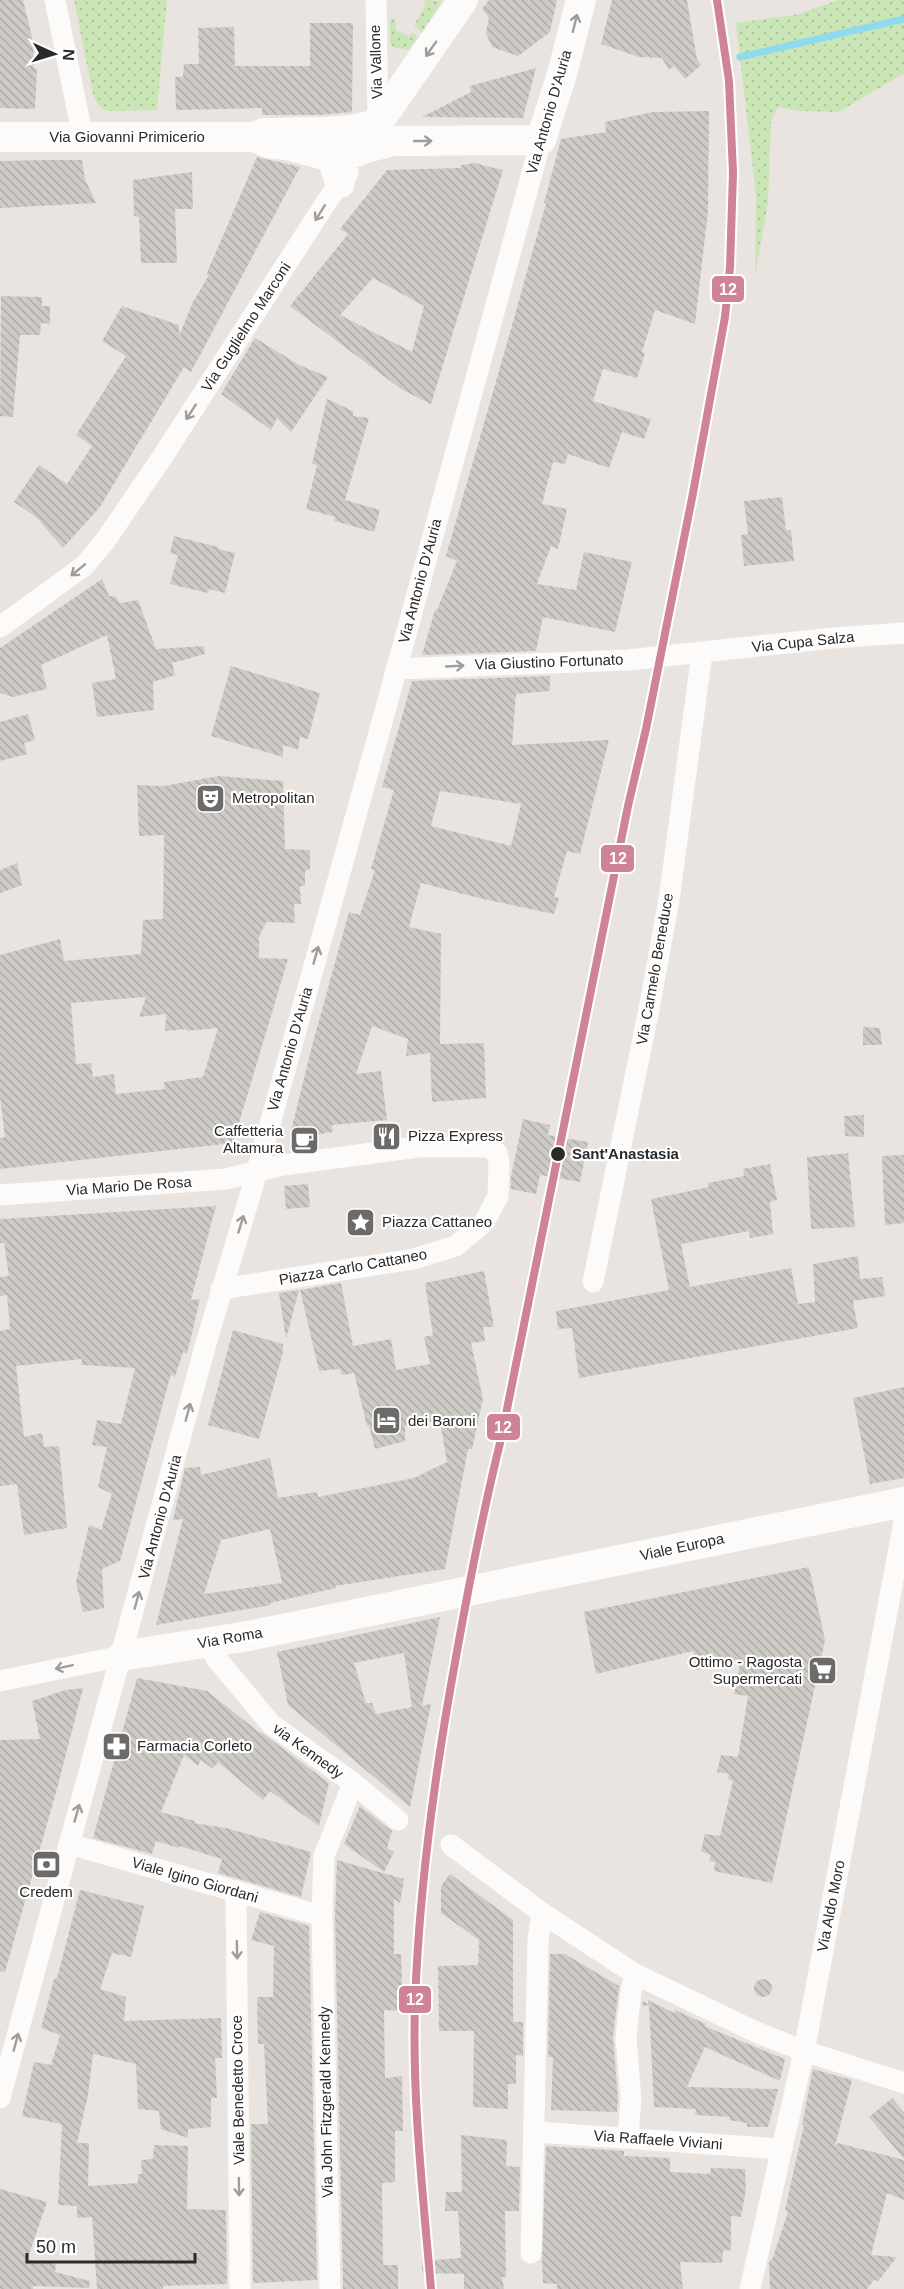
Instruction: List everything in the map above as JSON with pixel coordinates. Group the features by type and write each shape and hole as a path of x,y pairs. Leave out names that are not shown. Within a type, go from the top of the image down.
{"street":[{"path":"55,0 83,138"},
{"name":"Via Vallone","path":"372,136 376,0"},
{"path":"372,136 463,0"},
{"name":"Via Antonio D'Auria","path":"0,2098 220,1289 257,1170 581,0"},
{"name":"Via Giovanni Primicerio","path":"0,137 254,136 264,133 361,129 372,136 394,141 541,140"},
{"name":"Via Giovanni Primicerio","path":"254,136 268,143 287,145 336,170 345,156 372,136"},
{"name":"Via Guglielmo Marconi","path":"0,627 84,566 105,541 163,456 336,170"},
{"name":"Via Cupa Salza","path":"702,653 833,638 904,633"},
{"name":"Via Giustino Fortunato","path":"396,669 628,660 702,653"},
{"name":"Via Carmelo Beneduce","path":"593,1282 669,900 702,653"},
{"name":"Piazza Carlo Cattaneo","path":"220,1289 413,1259 456,1246 485,1221 498,1196 497,1153 487,1147 418,1147 257,1170"},
{"name":"Via Mario De Rosa","path":"0,1195 226,1179 257,1170"},
{"name":"Viale Europa","path":"459,1592 904,1502"},
{"name":"Via Aldo Moro","path":"750,2289 804,2050 904,1522"},
{"name":"Via Roma","path":"0,1681 122,1656 248,1636 459,1592"},
{"name":"via Kennedy","path":"210,1642 216,1658 271,1724 353,1783 398,1820"},
{"name":"Via John Fitzgerald Kennedy","path":"330,2289 322,1916 324,1856 353,1783"},
{"name":"Viale Igino Giordani","path":"69,1844 322,1916"},
{"path":"451,1845 542,1913 635,1974 756,2032 904,2084"},
{"name":"Viale Benedetto Croce","path":"236,1891 240,2289"},
{"path":"531,2253 538,1940 542,1913"},
{"path":"628,2137 631,2099 626,2037 635,1974"},
{"name":"Via Raffaele Viviani","path":"535,2132 781,2149"}],"green space":[{"path":"74,0 167,0 157,110 106,111 98,105 93,94"},
{"path":"424,0 442,1 422,32 414,25 425,6"},
{"path":"838,0 904,0 904,73 839,112 799,111 778,107 771,121 768,203 755,275 756,195 736,23 800,14"},
{"path":"390,19 395,19 396,30 409,36 413,32 418,37 408,50 393,47 390,43"}],"building":[{"path":"0,0 23,0 33,41 34,68 37,69 35,109 0,108"},
{"path":"489,0 557,0 550,32 518,56 492,47 486,33 489,18 482,9"},
{"path":"612,0 687,0 697,59 701,65 685,79 674,66 669,70 662,58 639,57 601,44"},
{"path":"310,23 353,23 352,112 321,115 262,115 262,108 176,110 175,77 183,77 184,64 199,64 198,28 234,27 235,66 310,66"},
{"path":"536,68 523,118 422,117 471,92 470,86"},
{"path":"709,111 708,211 695,324 655,310 642,352 645,353 637,378 603,369 593,401 651,419 644,439 622,432 609,468 568,454 565,464 553,462 542,504 567,509 558,549 551,546 537,584 576,590 584,552 632,562 615,632 543,617 536,651 422,655 435,610 437,610 457,561 446,556 546,203 544,203 561,139 606,132 605,122 653,112"},
{"path":"257,157 300,167 191,372 184,367 100,507 63,548 36,517 14,502 39,465 67,484 92,446 76,435 126,356 102,341 122,306 179,325 179,336 193,302 209,275 206,275"},
{"path":"82,160 85,179 96,203 0,208 0,161"},
{"path":"474,163 503,170 431,404 401,389 290,306 348,234 340,229 387,170 460,168 462,165","holes":["373,278 424,306 412,352 340,315"]},
{"path":"192,172 193,209 175,209 177,263 141,263 139,217 134,216 133,180"},
{"path":"1,296 42,297 42,306 50,306 50,324 41,323 40,335 20,335 13,417 0,416"},
{"path":"255,338 299,365 328,377 291,432 277,418 271,430 221,394"},
{"path":"327,399 353,411 353,416 369,418 345,500 380,510 374,532 334,521 335,517 306,509 317,465 312,464"},
{"path":"782,497 786,530 791,530 794,561 744,566 741,535 748,534 744,501"},
{"path":"174,536 235,553 225,593 209,589 208,593 170,584 178,555 170,553"},
{"path":"102,579 109,596 116,597 120,603 138,600 156,649 204,646 205,654 172,663 175,675 153,682 154,710 97,717 92,683 116,679 107,635 41,665 47,689 13,697 0,693 0,648"},
{"path":"231,666 320,693 308,739 300,737 298,750 283,745 283,757 211,736"},
{"path":"550,676 550,691 516,694 512,745 609,740 580,854 567,851 554,897 559,898 554,914 421,883 409,927 441,934 440,1044 484,1043 486,1098 432,1102 430,1053 406,1056 408,1039 372,1026 356,1074 381,1071 387,1120 332,1125 333,1132 301,1137 291,1131 349,912 360,915 375,870 371,869 394,790 382,787 412,681","holes":["440,791 521,804 511,846 431,826"]},
{"path":"28,714 35,740 24,743 27,754 0,761 0,722"},
{"path":"219,776 283,781 285,849 310,850 310,869 305,871 305,886 300,886 301,904 294,904 295,923 266,922 259,937 259,958 288,959 233,1143 0,1169 0,1138 5,1137 0,1096 0,955 60,939 64,961 141,954 143,920 163,919 164,835 139,836 137,785 164,786","holes":["146,997 139,1017 166,1014 165,1031 218,1028 203,1077 164,1082 165,1089 116,1094 114,1074 93,1077 91,1063 76,1064 71,1003"]},
{"path":"17,863 22,885 0,893 0,870"},
{"path":"863,1027 880,1028 882,1045 863,1045"},
{"path":"864,1115 864,1137 845,1136 844,1116"},
{"path":"523,1119 550,1125 548,1135 588,1142 580,1182 540,1175 536,1194 511,1189 511,1177"},
{"path":"848,1153 855,1227 811,1229 807,1157"},
{"path":"904,1155 904,1223 885,1225 882,1156"},
{"path":"770,1164 777,1200 770,1202 773,1234 750,1238 749,1231 681,1244 690,1287 791,1268 798,1304 815,1302 813,1264 858,1256 860,1279 882,1277 885,1296 853,1301 858,1328 579,1378 572,1328 558,1329 556,1311 669,1290 651,1199 709,1187 708,1183 744,1176 743,1169"},
{"path":"308,1184 310,1207 286,1209 284,1186"},
{"path":"216,1206 191,1300 200,1299 187,1354 183,1352 175,1377 171,1374 120,1561 102,1569 104,1608 83,1612 76,1582 89,1525 101,1530 112,1494 98,1487 107,1447 92,1445 97,1420 121,1424 135,1368 81,1365 82,1359 16,1366 24,1437 42,1433 44,1447 59,1446 67,1528 24,1535 17,1484 0,1486 0,1331 10,1329 7,1295 0,1296 0,1277 9,1276 4,1243 0,1243 0,1219"},
{"path":"484,1271 494,1327 483,1327 485,1341 471,1343 483,1399 472,1449 468,1449 445,1569 335,1586 336,1588 270,1603 271,1605 156,1625 183,1519 173,1520 185,1468 200,1467 201,1475 270,1458 278,1498 317,1492 318,1497 414,1478 447,1462 440,1421 405,1426 405,1441 375,1449 354,1373 342,1375 340,1369 319,1371 300,1290 341,1283 353,1346 391,1339 396,1370 430,1364 424,1337 433,1335 425,1283","holes":["270,1529 282,1583 204,1594 221,1540"]},
{"path":"299,1290 286,1339 279,1293"},
{"path":"233,1330 283,1344 283,1352 259,1439 208,1425"},
{"path":"904,1387 904,1478 870,1484 853,1398"},
{"path":"809,1567 825,1640 772,1883 714,1871 715,1862 709,1861 711,1855 701,1851 705,1834 720,1836 733,1781 728,1779 729,1774 717,1772 721,1755 738,1757 748,1696 734,1694 741,1659 697,1670 693,1651 596,1674 584,1612"},
{"path":"440,1617 422,1706 431,1704 410,1807 288,1705 277,1652","holes":["404,1653 412,1707 376,1714 372,1703 366,1703 354,1663"]},
{"path":"137,1678 207,1691 329,1783 319,1826 270,1791 263,1800 218,1762 213,1769 201,1760 198,1766 184,1755 161,1812 195,1821 194,1823 226,1828 311,1852 301,1897 218,1873 222,1859 180,1846 179,1848 156,1841 152,1854 93,1838"},
{"path":"83,1688 5,1972 0,1971 0,1740 40,1739 32,1701 66,1690"},
{"path":"360,1806 392,1831 387,1848 394,1852 384,1872 344,1844"},
{"path":"337,1860 404,1879 400,1903 394,1899 394,1954 401,1954 403,2011 384,2010 385,2078 402,2076 403,2131 395,2131 395,2182 382,2183 383,2265 398,2265 398,2289 343,2289 335,1916"},
{"path":"450,1874 513,1920 513,2022 523,2022 523,2056 516,2055 516,2084 508,2084 508,2109 473,2107 474,2031 439,2031 438,1966 478,1965 479,1940 441,1913 441,1886"},
{"path":"80,1890 144,1906 131,1957 112,1953 100,1989 126,1997 124,2021 221,2018 222,2058 215,2058 217,2098 211,2098 211,2127 188,2129 188,2138 161,2129 159,2111 138,2109 136,2064 93,2054 88,2095 77,2143 89,2143 88,2186 138,2183 138,2174 142,2174 141,2160 153,2159 154,2145 188,2146 187,2209 226,2210 227,2284 163,2286 163,2289 97,2289 92,2217 77,2218 77,2206 58,2205 62,2124 22,2116 34,2062 51,2065 60,2035 41,2028"},
{"path":"260,1912 309,1926 317,2280 253,2283 251,2124 268,2124 264,2044 258,2044 257,1997 273,1997 274,1946 251,1940"},
{"path":"550,1954 565,1954 619,1986 613,2037 617,2112 551,2110 553,2057 548,2057"},
{"path":"759,1979 767,1979 772,1984 770,1995 759,1997 754,1992 754,1984"},
{"path":"648,2000 785,2059 780,2081 705,2047 687,2087 778,2089 768,2127 747,2127 747,2123 729,2120 730,2117 695,2115 696,2109 654,2107 649,2005 642,2006 643,2001 648,2004"},
{"path":"813,2069 852,2080 835,2146 838,2143 904,2160 904,2200 887,2193 871,2255 897,2257 878,2281 874,2280 867,2289 770,2289 769,2263 788,2212 785,2210 804,2125 802,2125"},
{"path":"892,2098 904,2112 904,2159 869,2117"},
{"path":"461,2135 507,2140 506,2166 520,2167 519,2211 505,2211 506,2277 502,2277 504,2289 464,2289 464,2274 422,2273 422,2261 461,2258 458,2211 445,2211 446,2192 462,2192"},
{"path":"546,2146 624,2151 624,2156 670,2158 670,2172 710,2174 711,2168 745,2169 746,2189 741,2217 731,2216 731,2250 723,2251 722,2263 680,2262 683,2289 557,2289 557,2284 543,2283"},
{"path":"0,2189 47,2202 27,2260 56,2264 55,2272 90,2281 89,2288 33,2286 33,2289 0,2289"}],"waterway":[{"path":"740,57 904,19"}],"transit line":[{"name":"12","path":"431,2289 419,2146 414,2040 420,1916 429,1829 448,1700 471,1575 501,1439 628,806 646,729 725,317 730,267 733,173 729,81 717,0"}],"place":[{"name":"Metropolitan","path":"211,798"},
{"name":"Pizza Express","path":"387,1136"},
{"name":"Caffetteria Altamura","path":"304,1140"},
{"name":"Sant'Anastasia","path":"558,1154"},
{"name":"Piazza Cattaneo","path":"361,1222"},
{"name":"dei Baroni","path":"387,1421"},
{"name":"Ottimo - Ragosta Supermercati","path":"823,1671"},
{"name":"Farmacia Corleto","path":"116,1746"},
{"name":"Credem","path":"46,1865"}]}
